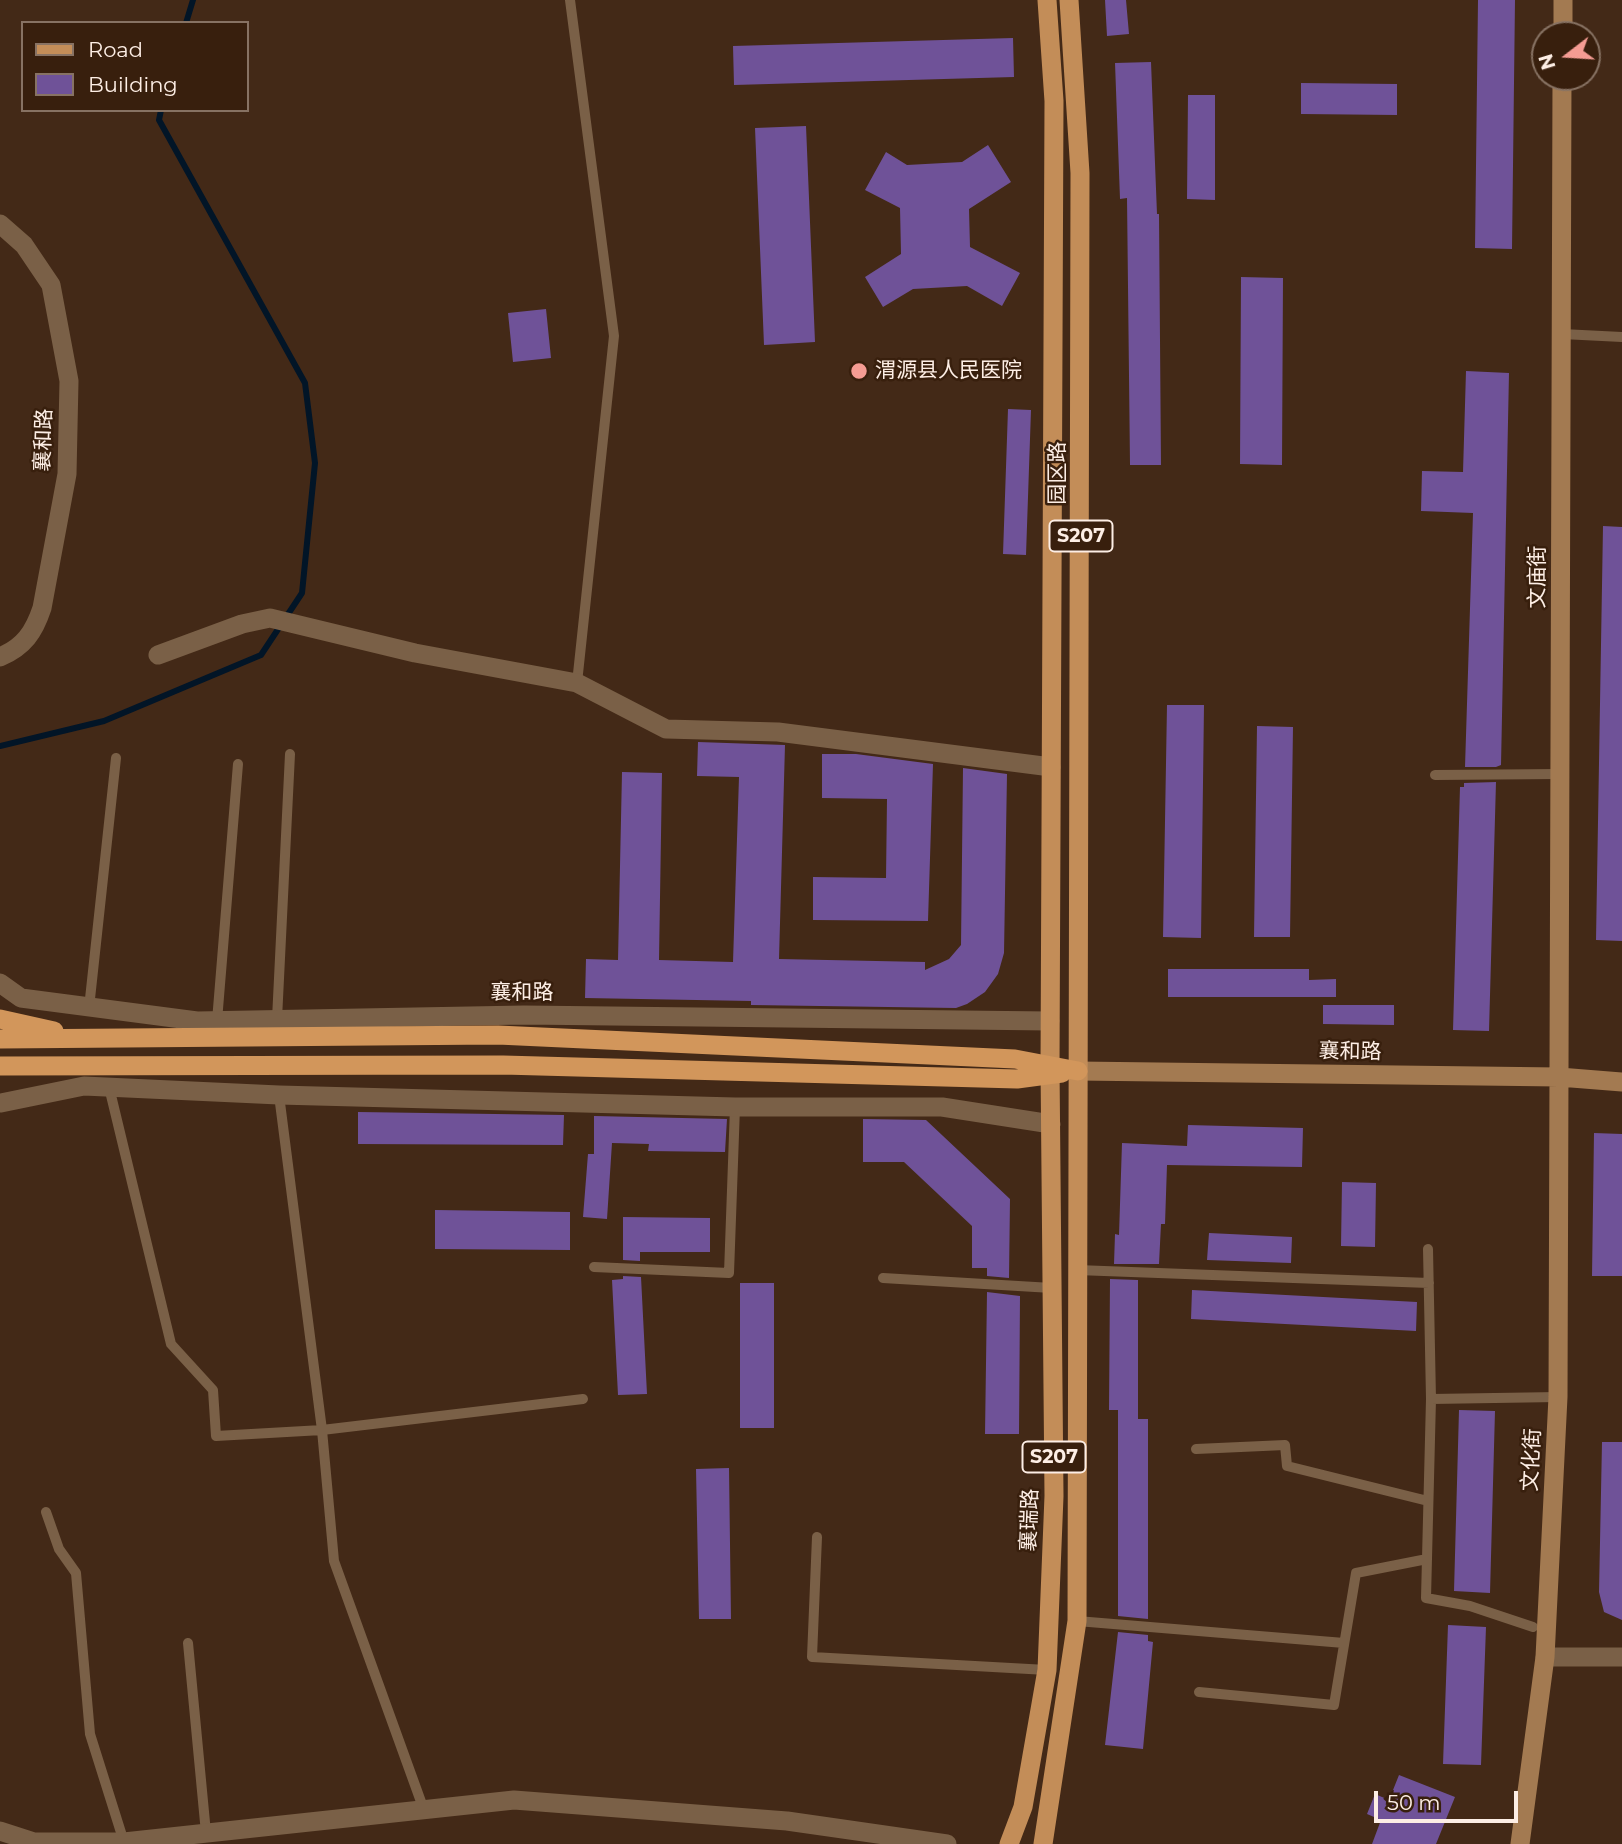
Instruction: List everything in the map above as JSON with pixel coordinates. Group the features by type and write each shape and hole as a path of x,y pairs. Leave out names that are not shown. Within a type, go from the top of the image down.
{"highway":[{"path":"0,1019 93,1039"},
{"path":"0,1039 498,1035 1015,1059 1078,1071"},
{"path":"0,1066 503,1065 1017,1079 1078,1071"},
{"path":"0,1079 38,1067"}],"main road":[{"name":"园区路","path":"1047,0 1054,101 1050,1066"},
{"name":"园区路","path":"1069,0 1080,187 1078,1071"},
{"path":"1563,0 1563,21"},
{"name":"文庙街","path":"1559,1077 1563,91"},
{"name":"襄瑞路","path":"1009,1844 1023,1807 1046,1670 1054,1496 1050,1066"},
{"name":"襄和路","path":"1078,1071 1559,1077 1622,1082"},
{"name":"S207","path":"1043,1844 1077,1621 1078,1071"},
{"name":"文化街","path":"1520,1844 1545,1657 1558,1397 1559,1077"}],"street":[{"name":"襄和路","path":"0,225 24,245 51,285 69,381 67,474 42,608 26,641 0,657"},
{"path":"158,655 242,624 270,618 294,626 415,653 577,682 666,729 778,732 1051,766"},
{"name":"襄和路","path":"0,983 21,998 197,1021 524,1015 1050,1021"},
{"path":"1,1103 83,1086 279,1095 735,1107 942,1107 1051,1124"},
{"path":"1545,1657 1622,1657"},
{"path":"0,1831 34,1842 124,1842 514,1800 787,1821 947,1844"}],"lane":[{"path":"570,0 614,336 577,682"},
{"path":"1562,334 1622,337"},
{"path":"277,1020 290,754"},
{"path":"89,1008 116,758"},
{"path":"217,1021 238,765"},
{"path":"1435,775 1560,775"},
{"path":"109,1087 171,1344 213,1390 216,1436 322,1430 583,1399"},
{"path":"279,1095 322,1430 334,1561 425,1810"},
{"path":"594,1268 729,1273 735,1107"},
{"path":"1428,1249 1431,1399 1426,1598 1470,1606 1533,1627"},
{"path":"1077,1270 1429,1283"},
{"path":"883,1278 1052,1288"},
{"path":"1431,1399 1558,1397"},
{"path":"1196,1449 1285,1445 1287,1466 1428,1501"},
{"path":"46,1512 59,1549 76,1573 90,1734 124,1842"},
{"path":"817,1537 812,1657 1046,1670"},
{"path":"1199,1692 1334,1705 1356,1573 1427,1559"},
{"path":"1077,1621 1344,1643"},
{"path":"188,1643 206,1833"}],"building":[{"path":"1105,0 1126,0 1129,34 1107,36"},
{"path":"1478,0 1515,0 1512,249 1475,248"},
{"path":"1013,38 1014,77 734,85 733,46"},
{"path":"1151,62 1159,214 1161,465 1130,465 1127,198 1120,199 1115,63"},
{"path":"1301,83 1397,84 1397,115 1301,114"},
{"path":"1188,95 1215,95 1215,200 1187,199"},
{"path":"806,126 815,342 764,345 755,128"},
{"path":"988,145 1011,182 969,209 970,247 1020,273 1002,306 967,286 913,289 883,307 865,277 901,254 900,208 865,190 886,152 907,165 962,162"},
{"path":"1241,277 1283,278 1282,465 1240,464"},
{"path":"546,309 551,358 513,362 508,313"},
{"path":"1466,371 1509,373 1501,765 1496,767 1465,767 1473,513 1421,511 1422,471 1463,472"},
{"path":"1008,409 1031,410 1026,555 1003,554"},
{"path":"1603,526 1622,527 1622,941 1596,940"},
{"path":"1167,705 1204,705 1201,938 1163,937"},
{"path":"1257,726 1293,727 1290,937 1254,937"},
{"path":"698,742 785,745 779,959 925,962 925,970 949,959 961,945 963,768 1007,774 1004,953 998,974 985,992 956,1008 751,1005 751,1001 585,998 586,959 618,960 622,772 662,773 659,960 733,962 739,777 697,776"},
{"path":"822,754 856,754 933,764 928,921 813,920 813,877 886,878 887,799 822,798"},
{"path":"1496,782 1489,1031 1453,1030 1460,787 1464,787 1464,783"},
{"path":"1168,969 1309,969 1309,980 1336,979 1336,997 1168,997"},
{"path":"1323,1005 1394,1005 1394,1025 1323,1024"},
{"path":"358,1112 564,1115 563,1145 358,1144"},
{"path":"594,1116 727,1119 725,1152 648,1151 649,1144 612,1143 607,1219 583,1217 588,1154 594,1154"},
{"path":"863,1119 926,1120 1010,1199 1009,1278 987,1276 987,1268 972,1268 972,1226 904,1162 863,1162"},
{"path":"1188,1125 1303,1128 1302,1167 1167,1165 1165,1224 1161,1224 1159,1264 1114,1264 1115,1234 1119,1235 1122,1143 1187,1146"},
{"path":"1594,1133 1622,1134 1622,1276 1592,1276"},
{"path":"1342,1182 1376,1183 1375,1247 1341,1246"},
{"path":"435,1210 570,1212 570,1250 435,1249"},
{"path":"623,1217 710,1218 710,1252 640,1252 640,1261 623,1260"},
{"path":"1209,1233 1292,1237 1291,1263 1207,1260"},
{"path":"623,1276 641,1277 647,1394 618,1395 612,1280 623,1279"},
{"path":"1110,1279 1138,1280 1138,1419 1148,1419 1148,1619 1118,1616 1118,1410 1109,1410"},
{"path":"740,1283 774,1283 774,1428 740,1428"},
{"path":"1192,1290 1417,1302 1416,1331 1191,1319"},
{"path":"987,1292 1020,1296 1019,1434 985,1434"},
{"path":"1459,1410 1495,1411 1490,1593 1454,1591"},
{"path":"1602,1442 1622,1442 1622,1620 1604,1612 1599,1592"},
{"path":"729,1468 731,1619 699,1619 696,1469"},
{"path":"1448,1625 1486,1627 1481,1765 1443,1764"},
{"path":"1118,1632 1148,1635 1148,1641 1153,1642 1143,1749 1105,1745"},
{"path":"1399,1775 1455,1797 1436,1844 1372,1844 1381,1820 1367,1814 1375,1794 1389,1800"}],"waterway":[{"path":"187,21 193,0"},
{"path":"0,746 104,721 261,655 302,593 315,463 305,383 159,120 161,112"}],"place":[{"name":"渭源县人民医院","path":"859,371"}]}
